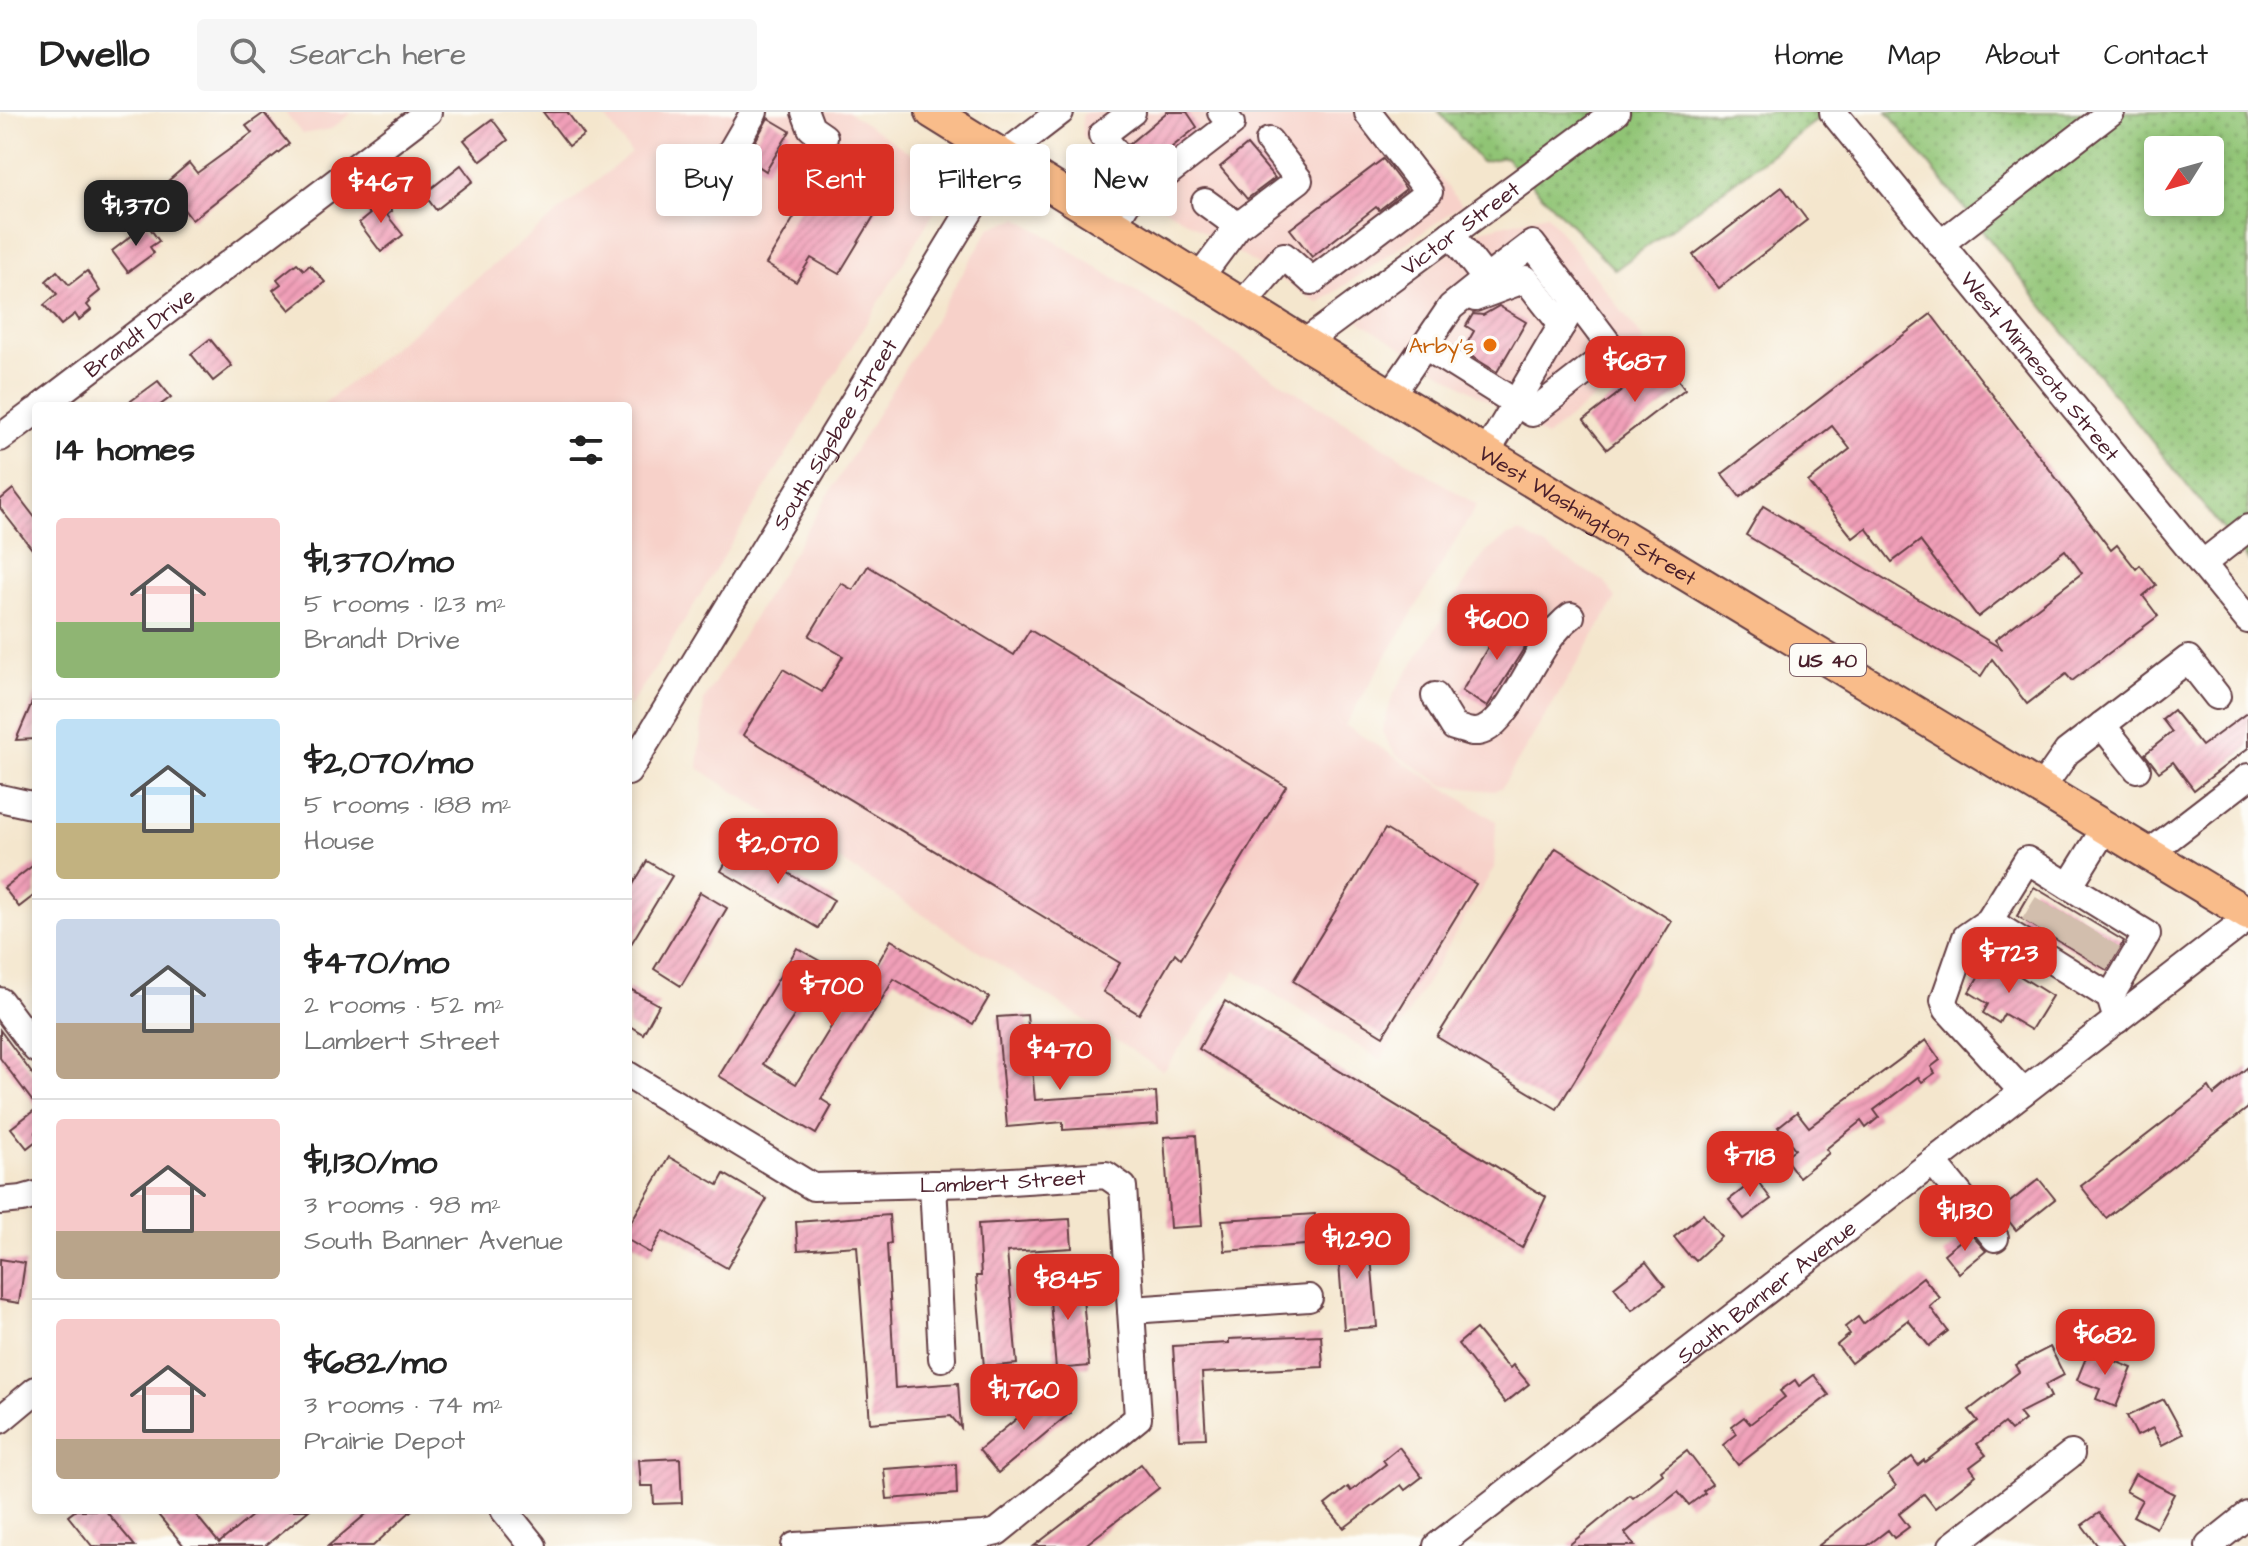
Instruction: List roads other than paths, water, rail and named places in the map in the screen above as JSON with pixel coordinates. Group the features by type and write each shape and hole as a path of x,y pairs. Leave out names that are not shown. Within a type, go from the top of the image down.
{"main road":[{"name":"West Washington Street","path":"932,112 986,144"},
{"name":"West Washington Street","path":"1050,183 1304,343 2248,916"}],"street":[{"name":"Brandt Drive","path":"47,402 428,112"},
{"path":"735,144 754,112"},
{"path":"805,112 811,128 824,137"},
{"name":"South Sigsbee Street","path":"1018,144 1060,112"},
{"path":"1109,144 1102,135 1132,112"},
{"path":"1177,166 1231,124 1221,112"},
{"name":"Victor Street","path":"1304,343 1616,112"},
{"name":"West Minnesota Street","path":"1833,112 2248,620"},
{"path":"1940,244 2111,112"},
{"path":"1242,304 1284,256 1312,281 1429,192 1368,113"},
{"path":"1200,277 1238,226 1299,180 1269,141"},
{"path":"1205,202 1238,226"},
{"name":"South Sigsbee Street","path":"632,765 967,216"},
{"path":"1114,223 1118,216"},
{"path":"1451,234 1486,279"},
{"path":"1366,240 1394,277"},
{"path":"1391,395 1451,307 1532,244 1613,350 1532,413 1425,346"},
{"path":"1451,307 1526,279 1562,325"},
{"path":"1487,452 1576,301"},
{"path":"0,438 32,414"},
{"path":"2202,564 2248,528"},
{"path":"1435,696 1454,727 1474,733 1486,729 1508,704 1551,634 1571,616"},
{"path":"2041,789 2067,752 2188,659 2217,696"},
{"path":"2102,725 2137,769"},
{"path":"2148,854 2248,777"},
{"path":"1,798 32,805"},
{"path":"2085,905 2105,828"},
{"path":"1989,921 2059,953 2113,1008 2147,934 2085,905 2027,860 1989,921 1966,937 1944,1003 2023,1092"},
{"name":"South Banner Avenue","path":"1437,1546 2023,1092 2113,1008 2248,916"},
{"path":"0,1001 32,1044"},
{"name":"Lambert Street","path":"632,1077 813,1187 1106,1175 1123,1187 1138,1418 997,1532 795,1546"},
{"path":"1933,1162 1995,1238"},
{"path":"933,1184 942,1358"},
{"path":"0,1201 32,1196"},
{"path":"1131,1310 1309,1298"},
{"path":"0,1420 32,1393"},
{"path":"1952,1546 2071,1454"},
{"path":"507,1514 533,1546"},
{"path":"2214,1545 2248,1515"}],"tunnel":[{"path":"2033,926 2051,897"},
{"path":"2055,938 2072,910"},
{"path":"2075,950 2092,922"},
{"path":"2096,963 2113,934"}],"place":[{"name":"Arby's","path":"1490,345"}]}
